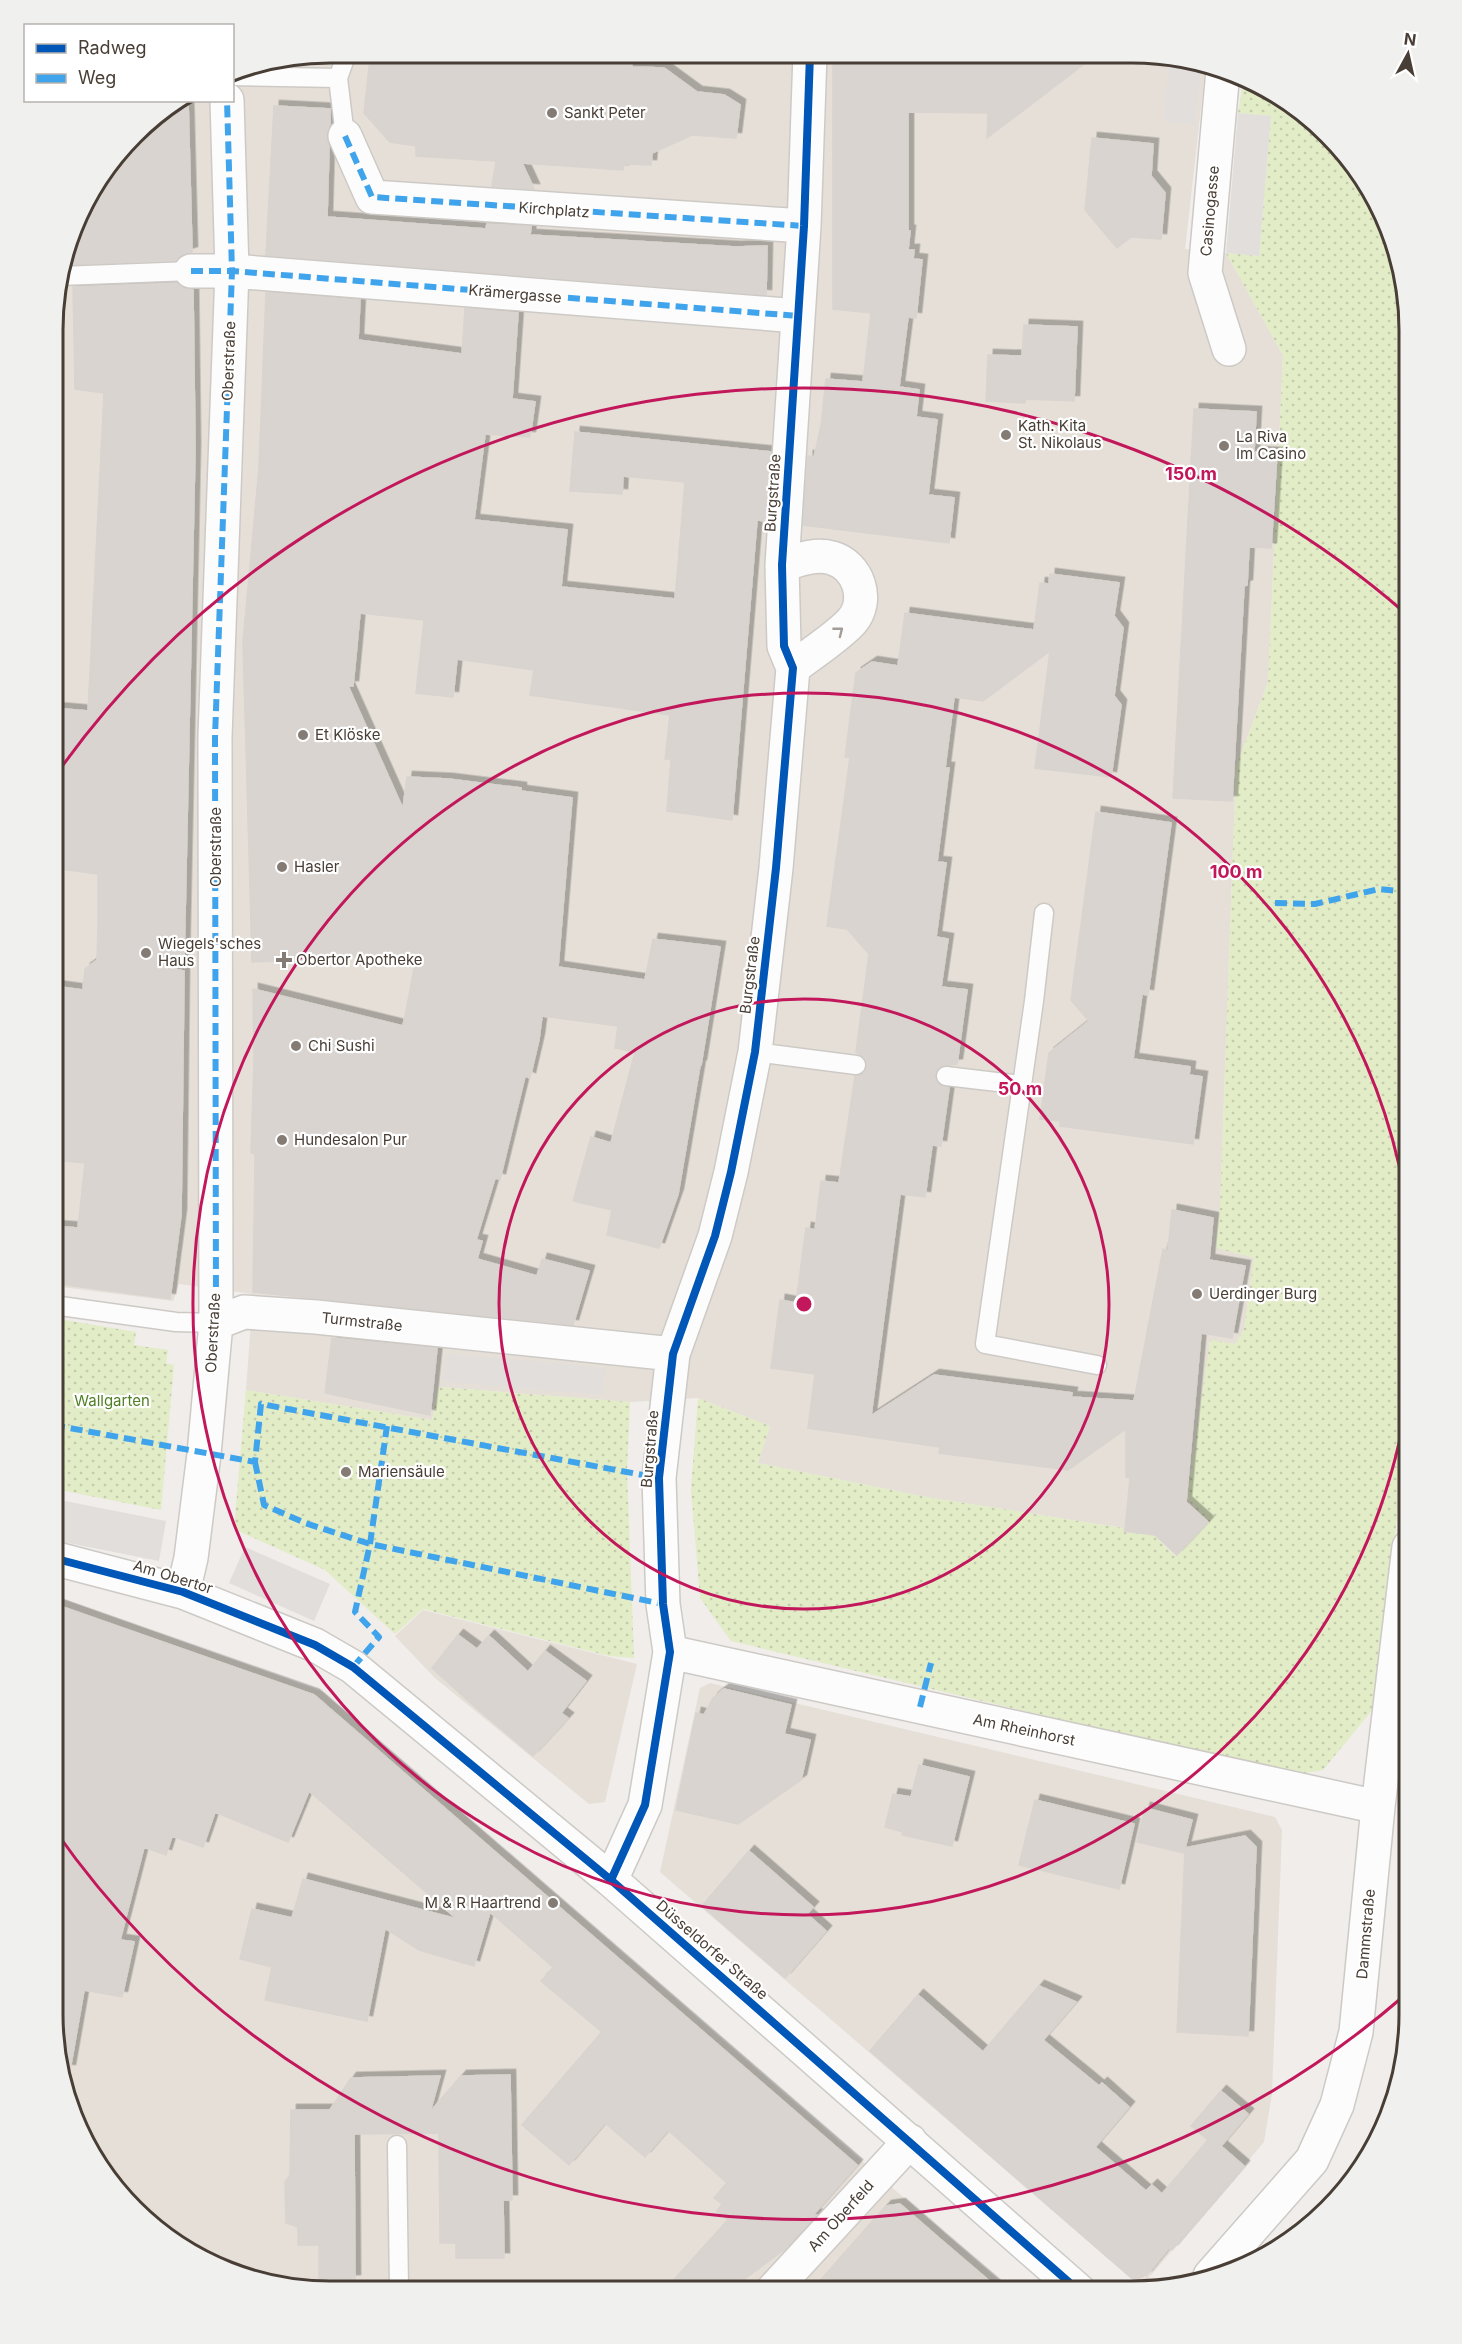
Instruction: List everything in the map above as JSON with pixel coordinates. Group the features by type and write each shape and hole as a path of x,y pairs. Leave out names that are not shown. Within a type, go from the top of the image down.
{"street":[{"name":"Burgstraße","path":"611,1880 645,1805 670,1652 663,1604 659,1478 673,1354 715,1236 732,1172 755,1052 776,868 793,668 784,646 782,565 804,226 810,63"},
{"name":"Casinogasse","path":"1222,79 1205,273 1229,349"},
{"name":"Oberstraße","path":"183,1592 191,1558 203,1466 216,1323 215,737 232,271 227,102"},
{"name":"Kirchplatz","path":"345,136 372,198 804,226"},
{"name":"Krämergasse","path":"191,271 232,271 798,316"},
{"path":"782,565 808,556 831,557 847,564 856,576 862,599 853,620 793,668"},
{"name":"Turmstraße","path":"216,1323 244,1312 316,1317 673,1354"},
{"name":"Am Obertor","path":"63,1561 183,1592 315,1645"},
{"name":"Dammstraße","path":"1218,2267 1312,2160 1337,2105 1356,2032 1378,1808 1399,1632"},
{"name":"Düsseldorfer Straße","path":"315,1645 353,1667 611,1880 1068,2281"},
{"name":"Am Rheinhorst","path":"670,1652 1378,1808"},
{"name":"Am Oberfeld","path":"781,2281 910,2141"}],"lane":[{"path":"343,63 338,78 345,136"},
{"path":"246,76 338,78"},
{"path":"69,276 191,271"},
{"path":"1044,913 985,1344 1097,1365"},
{"path":"755,1052 856,1065"},
{"path":"946,1076 1022,1085"},
{"name":"Turmstraße","path":"63,1306 176,1322 216,1323"},
{"path":"397,2145 399,2281"}],"shaded area":[{"path":"330,63 1132,63 1167,65 1205,73 1185,249 1226,253 1283,355 1268,682 1236,767 1220,1206 1216,1247 1254,1258 1244,1329 1235,1344 1209,1341 1209,1522 1177,1557 1154,1535 1122,1532 1123,1528 926,1497 758,1463 770,1426 698,1398 630,1402 439,1387 432,1420 246,1390 253,1294 179,1284 173,1301 63,1287 63,330 65,295 72,261 83,228 108,182 129,154 154,129 192,102 234,102 234,81 295,65"},
{"path":"1169,65 1200,72 1195,125 1163,121"},
{"path":"1238,113 1271,116 1259,256 1226,253"},
{"path":"447,1354 606,1368 602,1395 442,1381"},
{"path":"63,1501 166,1521 159,1561 63,1542"},
{"path":"245,1547 330,1584 314,1621 229,1583"},
{"path":"63,1599 323,1692 1000,2281 330,2281 295,2279 261,2272 228,2261 182,2236 154,2215 129,2190 99,2147 77,2100 65,2049 63,2014"},
{"path":"423,1610 637,1664 605,1802 589,1804 435,1678 395,1636"},
{"path":"710,1683 1275,1817 1282,1830 1272,2094 1264,2142 1147,2280 1134,2281 660,1872 700,1688"}],"green space":[{"path":"1242,87 1280,108 1308,129 1344,168 1363,197 1385,244 1397,295 1399,330 1399,1496 1378,1703 1323,1770 1293,1775 731,1641 700,1598 691,1489 698,1398 770,1426 758,1463 926,1497 1123,1528 1123,1532 1154,1535 1176,1557 1209,1522 1187,1499 1210,1340 1235,1344 1244,1329 1254,1258 1216,1248 1220,1206 1236,767 1268,682 1283,355 1226,253 1259,256 1271,116 1238,113"},
{"name":"Wallgarten","path":"63,1320 136,1332 134,1345 168,1350 166,1363 174,1365 161,1510 63,1492"},
{"path":"439,1387 630,1402 627,1471 634,1658 609,1656 423,1609 395,1634 325,1570 234,1529 246,1390 432,1420"}],"building":[{"name":"Sankt Peter","path":"369,63 632,63 632,67 664,68 697,92 724,95 740,105 736,138 692,135 652,153 651,165 624,164 623,170 522,163 534,189 492,186 496,161 416,156 416,146 390,142 364,113"},
{"path":"833,63 1085,63 987,138 988,113 908,112 908,231 910,231 908,250 914,250 913,259 922,260 916,318 908,317 899,387 919,390 916,417 937,420 928,495 954,498 949,543 803,525 808,456 814,457 821,426 826,379 863,382 871,313 833,309"},
{"path":"188,104 192,252 176,260 71,265 83,228 118,168 154,129"},
{"path":"274,106 330,109 330,124 326,135 329,147 327,217 486,229 487,224 531,226 530,235 736,247 767,246 766,295 266,255"},
{"path":"1092,138 1153,144 1151,176 1165,193 1161,239 1131,237 1117,248 1085,210"},
{"path":"177,283 193,290 195,448 184,965 161,966 184,971 181,1215 170,1299 63,1284 63,1227 78,1228 85,1163 63,1161 63,987 83,990 85,969 97,960 98,874 63,869 63,709 88,711 104,393 75,389 73,287"},
{"path":"266,292 360,300 358,340 462,354 465,308 518,313 512,399 535,402 530,437 485,434 474,520 567,530 561,587 675,599 685,482 623,476 622,494 570,491 575,432 771,452 766,521 757,520 732,820 667,811 671,759 665,759 670,715 530,695 534,670 457,659 453,697 416,693 424,620 360,613 353,686 348,686 403,809 407,777 448,779 521,788 521,791 572,798 558,967 645,980 653,939 720,947 678,1194 659,1248 607,1235 612,1210 573,1201 591,1137 611,1143 635,1052 615,1048 618,1026 542,1016 530,1078 525,1076 500,1179 495,1178 476,1240 482,1241 477,1259 537,1276 542,1259 589,1271 573,1325 253,1292 255,1154 251,1153 254,1062 253,989 403,1026 417,954 252,962 243,642 259,467"},
{"path":"1024,325 1077,327 1074,401 1026,399 1025,403 986,401 988,355 1022,356"},
{"path":"1194,409 1256,412 1254,452 1277,453 1271,548 1249,547 1247,585 1244,586 1232,801 1173,798"},
{"path":"1050,574 1119,583 1114,616 1123,628 1114,696 1121,705 1111,777 1035,768 1050,651 983,701 954,697 945,768 949,768 937,862 946,863 936,937 948,939 941,987 967,990 957,1064 941,1066 935,1074 939,1085 949,1088 941,1146 932,1145 925,1197 900,1194 871,1416 934,1375 1072,1393 1071,1397 1134,1401 1163,1249 1168,1251 1172,1210 1213,1218 1209,1260 1245,1266 1232,1338 1201,1333 1186,1502 1208,1522 1177,1555 1155,1535 1125,1531 1130,1477 1126,1477 1126,1429 1068,1470 939,1453 940,1447 808,1428 815,1374 771,1368 780,1300 796,1303 806,1228 815,1230 821,1181 839,1183 855,1076 861,1075 867,1067 866,1060 856,1052 869,954 847,929 827,926 850,757 845,757 856,673 872,662 898,666 905,613 1034,630 1040,583 1049,584"},
{"path":"1096,812 1171,823 1148,995 1142,994 1133,1059 1190,1067 1189,1075 1202,1077 1193,1144 1060,1126 1060,1121 1040,1119 1049,1053 1089,1021 1071,1000"},
{"path":"332,1338 437,1348 430,1415 325,1393"},
{"path":"63,1607 314,1695 857,2165 813,2215 817,2215 785,2249 742,2281 673,2281 728,2220 717,2211 722,2204 714,2198 727,2183 668,2130 645,2157 605,2123 569,2165 522,2125 602,2032 541,1981 554,1968 490,1912 474,1966 419,1950 385,1928 367,2021 265,2000 272,1967 240,1959 252,1909 292,1918 303,1879 457,1919 309,1791 288,1842 215,1812 203,1847 172,1836 166,1855 144,1847 120,1940 134,1942 122,1997 84,1990 70,2070 65,2049 63,2014"},
{"path":"458,1635 477,1649 489,1636 528,1672 545,1651 586,1681 561,1713 568,1718 533,1756 432,1668"},
{"path":"724,1689 791,1705 784,1734 810,1740 801,1780 738,1824 676,1810 696,1713 704,1715 713,1698"},
{"path":"919,1765 969,1777 952,1846 902,1835 903,1832 885,1827 893,1794 911,1797"},
{"path":"1035,1800 1134,1824 1119,1889 1019,1865"},
{"path":"1145,1808 1192,1820 1184,1853 1137,1842"},
{"path":"1245,1836 1256,1847 1248,2036 1177,2032 1185,1848"},
{"path":"749,1851 813,1907 807,1914 826,1931 785,1978 702,1906"},
{"path":"1039,1986 1076,2002 1043,2040 1099,2086 1102,2083 1129,2107 1095,2147 1146,2191 1152,2185 1162,2194 1208,2140 1191,2126 1221,2091 1248,2114 1221,2146 1244,2166 1172,2250 1170,2247 1146,2276 1143,2274 1135,2281 870,2051 918,1995 983,2052"},
{"path":"510,2075 512,2200 503,2200 504,2258 456,2258 456,2243 440,2243 439,2133 354,2134 355,2280 319,2280 319,2245 298,2245 298,2227 286,2223 285,2182 290,2175 291,2110 330,2110 351,2078 440,2076 430,2112 461,2076"},
{"path":"900,2204 989,2281 820,2281 886,2206"}],"marked path":[{"path":"216,1323 215,737 232,271 227,102"},
{"path":"345,136 372,197 804,226"},
{"path":"191,271 232,271 798,316"},
{"path":"1275,903 1315,904 1379,889 1399,891"},
{"path":"63,1427 255,1462 261,1404 659,1478"},
{"path":"353,1667 379,1637 355,1612 370,1544 387,1426"},
{"path":"255,1462 264,1505 305,1523 370,1544 663,1604"},
{"path":"920,1707 931,1663"}],"cycle path":[{"path":"611,1880 645,1805 670,1652 663,1604 659,1478 673,1354 715,1236 731,1172 755,1052 776,868 793,668 784,646 782,565 804,226 810,63"},
{"path":"63,1561 183,1592 315,1645 353,1667 611,1880 1068,2281"}],"place":[{"name":"Sankt Peter","path":"552,113"},
{"name":"Kath. Kita St. Nikolaus","path":"1006,435"},
{"name":"La Riva Im Casino","path":"1224,446"},
{"name":"Et Klöske","path":"303,735"},
{"name":"Hasler","path":"282,867"},
{"name":"Wiegels'sches Haus","path":"146,953"},
{"name":"Obertor Apotheke","path":"284,960"},
{"name":"Chi Sushi","path":"296,1046"},
{"name":"Hundesalon Pur","path":"282,1140"},
{"name":"Uerdinger Burg","path":"1197,1294"},
{"name":"Mariensäule","path":"346,1472"},
{"name":"M & R Haartrend","path":"553,1903"}]}
